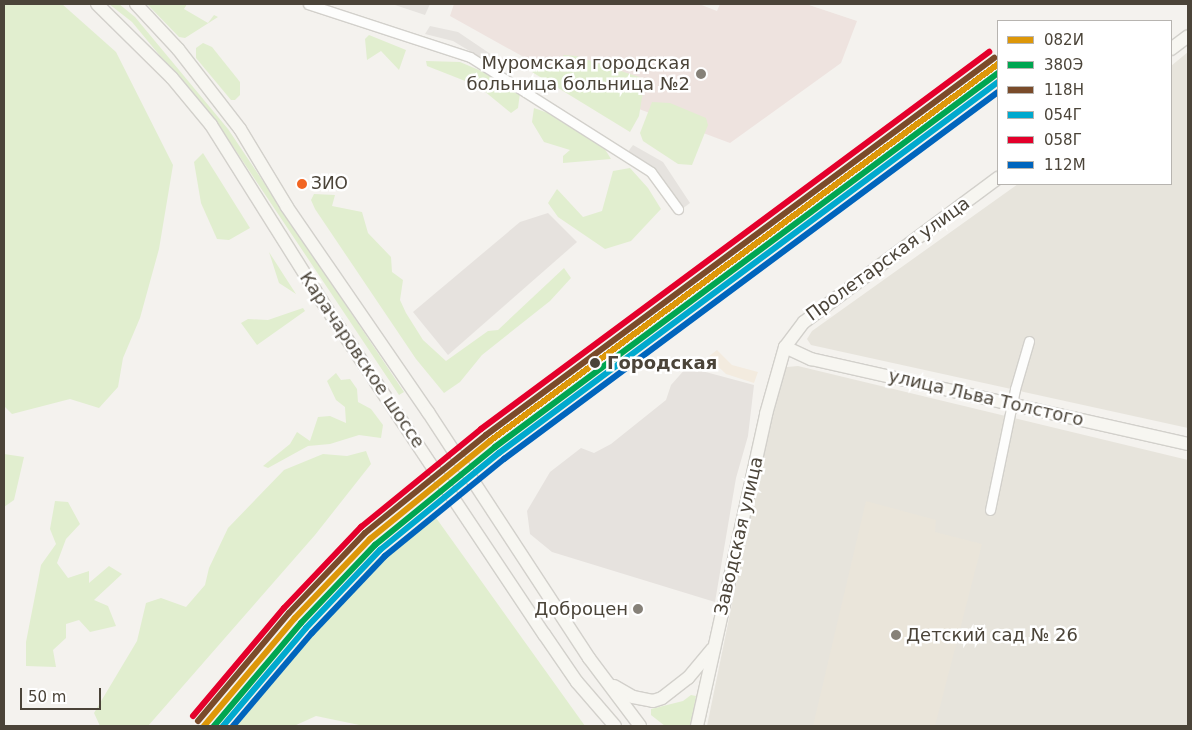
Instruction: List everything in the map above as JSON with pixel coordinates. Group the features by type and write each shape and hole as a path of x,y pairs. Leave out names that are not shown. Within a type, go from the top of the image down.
{"street":[{"name":"Карачаровское шоссе","path":"97,4 172,78 211,125 321,300 577,682 616,726"},
{"name":"Карачаровское шоссе","path":"136,4 178,49 225,109 287,207 428,412 606,682 640,726"},
{"path":"308,4 470,57 651,172 678,209"},
{"path":"1172,48 1188,36"},
{"name":"Пролетарская улица","path":"785,347 804,322 997,179"},
{"path":"990,510 1012,403 1029,341"},
{"name":"улица Льва Толстого","path":"785,347 811,359 1188,444"},
{"name":"Заводская улица","path":"697,726 769,404 785,347"},
{"path":"606,682 633,697 653,701 677,689 714,647"}],"shaded area":[{"path":"392,4 430,4 425,15"},
{"name":"Муромская городская больница больница №2","path":"454,4 699,4 717,11 720,4 806,4 857,21 841,63 730,143 572,84 450,16"},
{"path":"430,26 458,32 492,55 488,62 453,41 425,34"},
{"path":"1188,52 1188,428 811,345 807,339 812,331 1017,185 1172,185 1172,65"},
{"path":"633,145 663,162 690,203 682,209 656,170 627,153"},
{"path":"548,213 577,242 448,355 413,312 520,222"},
{"path":"717,350 732,365 758,372 754,383 726,374 708,357"},
{"path":"798,366 1188,460 1188,726 707,726 776,389 787,367"},
{"path":"687,367 754,385 748,436 736,478 715,602 552,552 530,534 527,511 550,472 581,448 594,453 611,444 666,400 671,385"},
{"name":"Детский сад № 26","path":"866,501 936,520 935,532 982,544 935,726 813,726"}],"green space":[{"path":"4,4 62,4 116,52 173,165 159,249 140,318 123,358 118,387 99,408 70,399 12,414 4,406"},
{"path":"109,4 119,4 135,17 228,129 404,392 399,395 224,133 132,22"},
{"path":"147,4 187,4 184,9 208,23 214,15 218,17 185,38 179,37"},
{"path":"369,35 406,50 399,70 381,51 367,60 365,39"},
{"path":"203,43 212,47 240,82 240,95 235,100 231,100 196,58 196,48"},
{"path":"563,55 576,56 645,79 639,116 630,132 532,72 547,64 565,72 568,65"},
{"path":"426,61 460,62 486,73 520,93 518,108 511,113 478,86 427,66"},
{"path":"652,102 670,103 706,118 708,125 692,165 678,164 643,141 640,133"},
{"path":"534,108 548,113 603,146 611,159 563,163 563,156 570,150 544,142 532,122"},
{"path":"203,153 250,228 229,240 217,239 201,203 194,162"},
{"path":"630,168 648,188 661,209 631,241 605,249 558,217 548,203 557,189 583,217 602,211 613,171"},
{"path":"314,194 335,195 332,206 362,212 368,233 391,257 392,272 403,280 400,300 406,313 423,340 446,361 488,331 498,330 564,268 571,278 550,301 482,355 460,382 444,393 416,359 315,209 311,200"},
{"path":"269,252 285,277 296,294 279,283"},
{"path":"303,308 305,311 257,345 241,323 248,319 268,320"},
{"path":"336,373 341,380 350,379 357,389 358,402 371,409 383,425 381,438 359,435 330,444 308,446 268,468 263,466 290,444 297,432 310,441 318,417 330,416 346,423 345,407 336,400 327,381"},
{"path":"366,451 371,464 315,535 148,726 100,726 94,713 137,641 146,603 161,598 186,607 205,585 209,568 228,528 284,470 323,454 347,456"},
{"path":"4,454 24,457 14,500 4,507"},
{"path":"55,501 68,502 80,524 66,539 57,563 68,578 89,571 89,583 109,566 122,574 94,600 108,606 116,626 90,632 79,620 66,624 66,638 53,650 56,667 26,666 26,642 41,565 56,544 50,529"},
{"path":"434,515 585,726 364,726 316,716 294,726 232,726 372,564"},
{"path":"691,695 696,696 691,726 665,726 651,715 651,709 683,701"}],"transit line":[{"name":"058Г","path":"193,716 284,608 361,527 481,429 989,52"},
{"name":"118Н","path":"198,721 289,613 365,533 486,435 994,58"},
{"name":"082И","path":"204,726 295,618 370,539 490,441 997,65"},
{"name":"380Э","path":"214,726 301,623 375,545 495,447 997,74"},
{"name":"054Г","path":"223,726 306,628 380,550 499,453 997,83"},
{"name":"112М","path":"233,726 312,633 385,556 504,459 997,93"}],"place":[{"name":"Муромская городская больница больница №2","path":"701,74"},
{"name":"ЗИО","path":"302,184"},
{"name":"Городская","path":"595,363"},
{"name":"Доброцен","path":"638,609"},
{"name":"Детский сад № 26","path":"896,635"}]}
